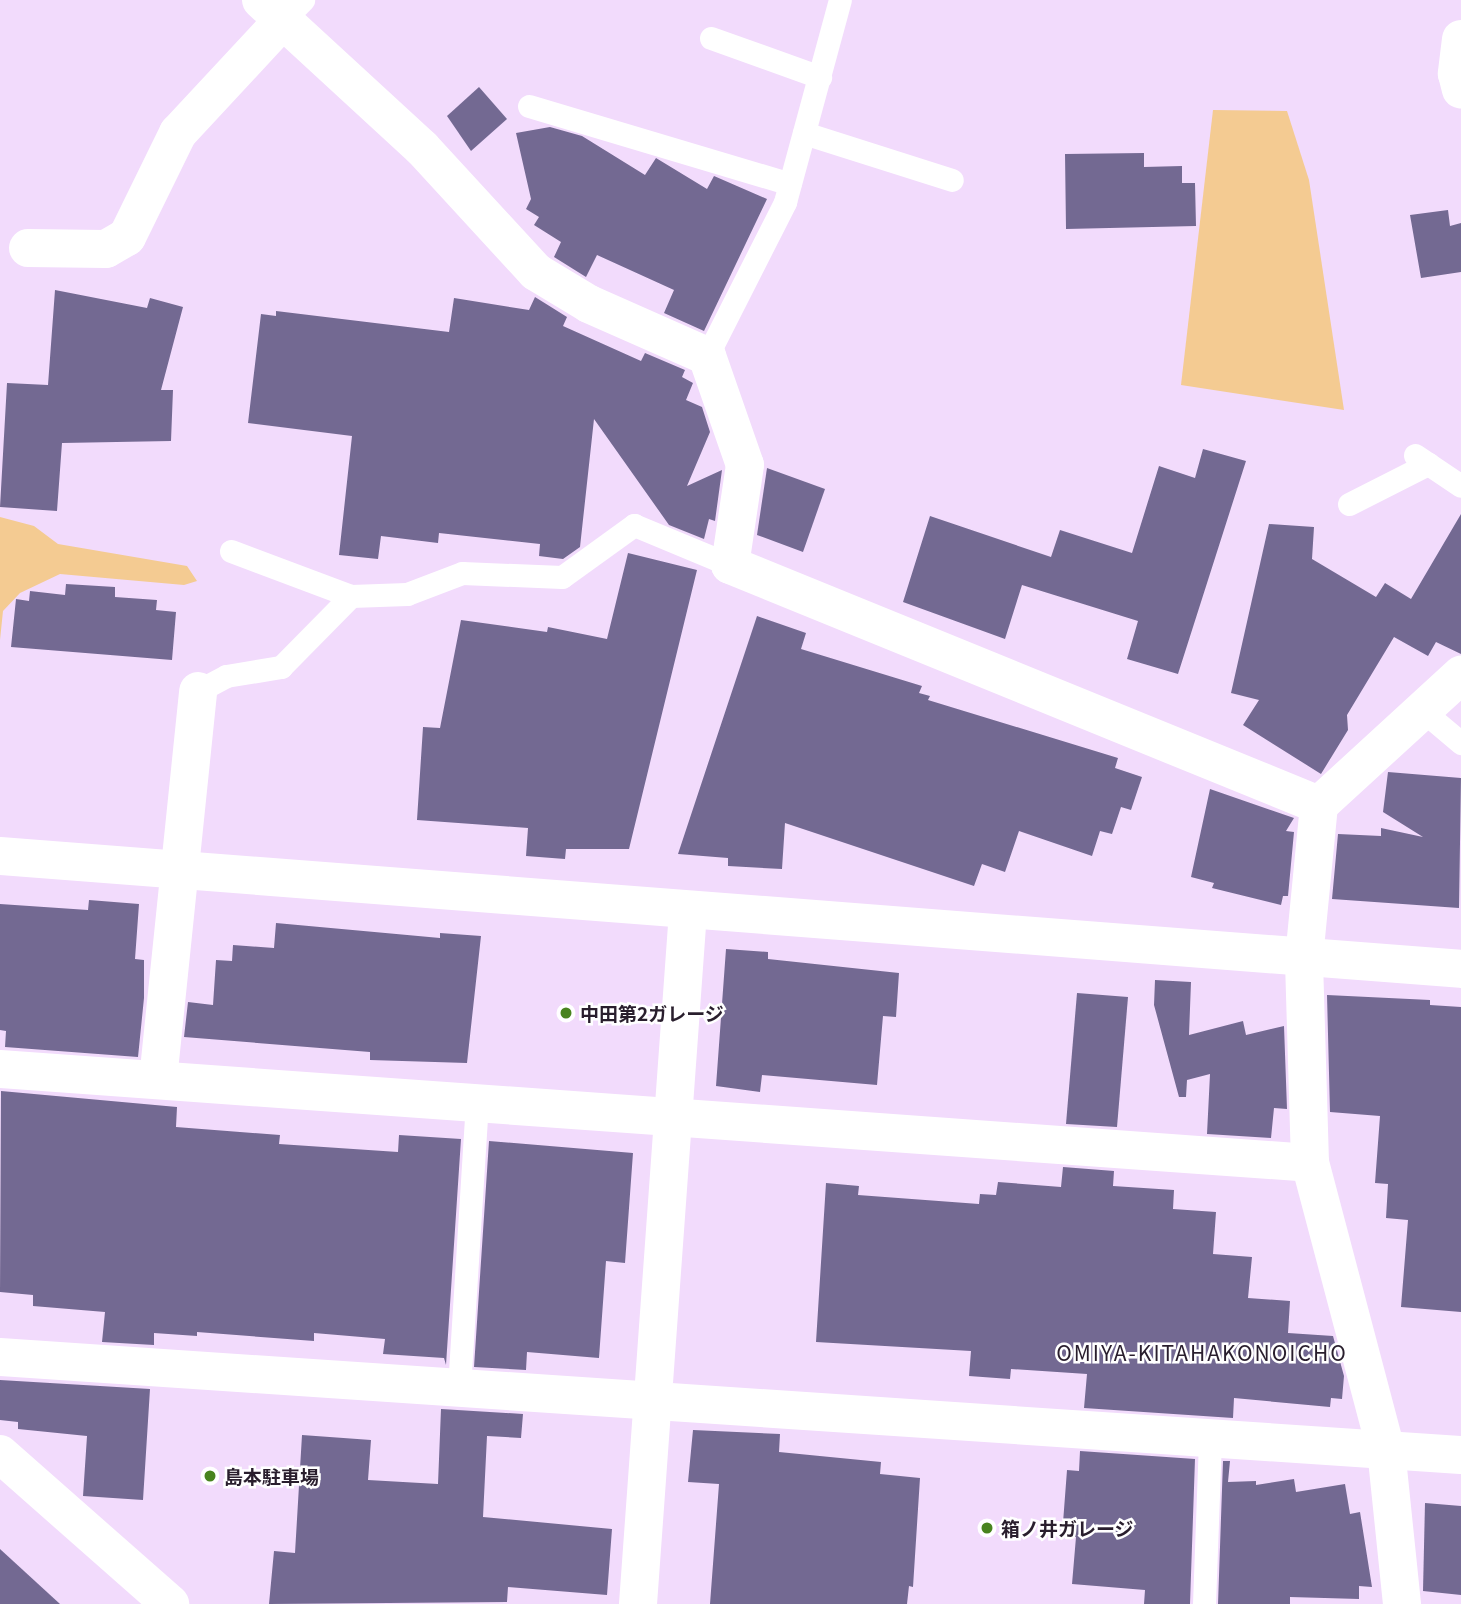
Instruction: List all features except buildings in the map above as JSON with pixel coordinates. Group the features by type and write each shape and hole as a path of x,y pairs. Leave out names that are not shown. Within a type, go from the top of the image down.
{"street":[{"path":"28,248 106,249 127,237 178,133 282,7 422,148 536,272 589,304 707,356 746,465 730,565 1318,805"},
{"path":"1461,39 1457,74 1461,90"},
{"path":"1402,1604 1386,1450 1310,1163 1304,958 1318,805 1461,675"},
{"path":"158,1080 198,691"},
{"path":"0,856 1461,969"},
{"path":"638,1604 650,1401 675,1118 688,911"},
{"path":"0,1069 1310,1163"},
{"path":"0,1357 1461,1455"},
{"path":"0,1454 170,1604"}],"lane":[{"path":"707,356 790,184 841,0"},
{"path":"711,38 820,76"},
{"path":"529,106 790,184"},
{"path":"804,133 952,180"},
{"path":"1349,504 1422,459 1461,486"},
{"path":"231,551 351,596 407,594 461,573 562,577 634,525 730,565"},
{"path":"198,691 226,676 281,667 351,596"},
{"path":"1423,711 1461,743"},
{"path":"459,1388 477,1103"},
{"path":"1204,1604 1210,1439"}],"shaded area":[{"path":"1213,110 1287,111 1309,180 1344,410 1181,385"},
{"path":"0,517 34,526 58,544 187,566 197,581 184,585 60,574 20,593 3,611 0,640"}],"place":[{"name":"中田第2ガレージ","path":"566,1013"},
{"name":"島本駐車場","path":"210,1476"},
{"name":"箱ノ井ガレージ","path":"987,1528"}],"district":[{"name":"OMIYA-KITAHAKONOICHO","path":"1202,1352"}]}
